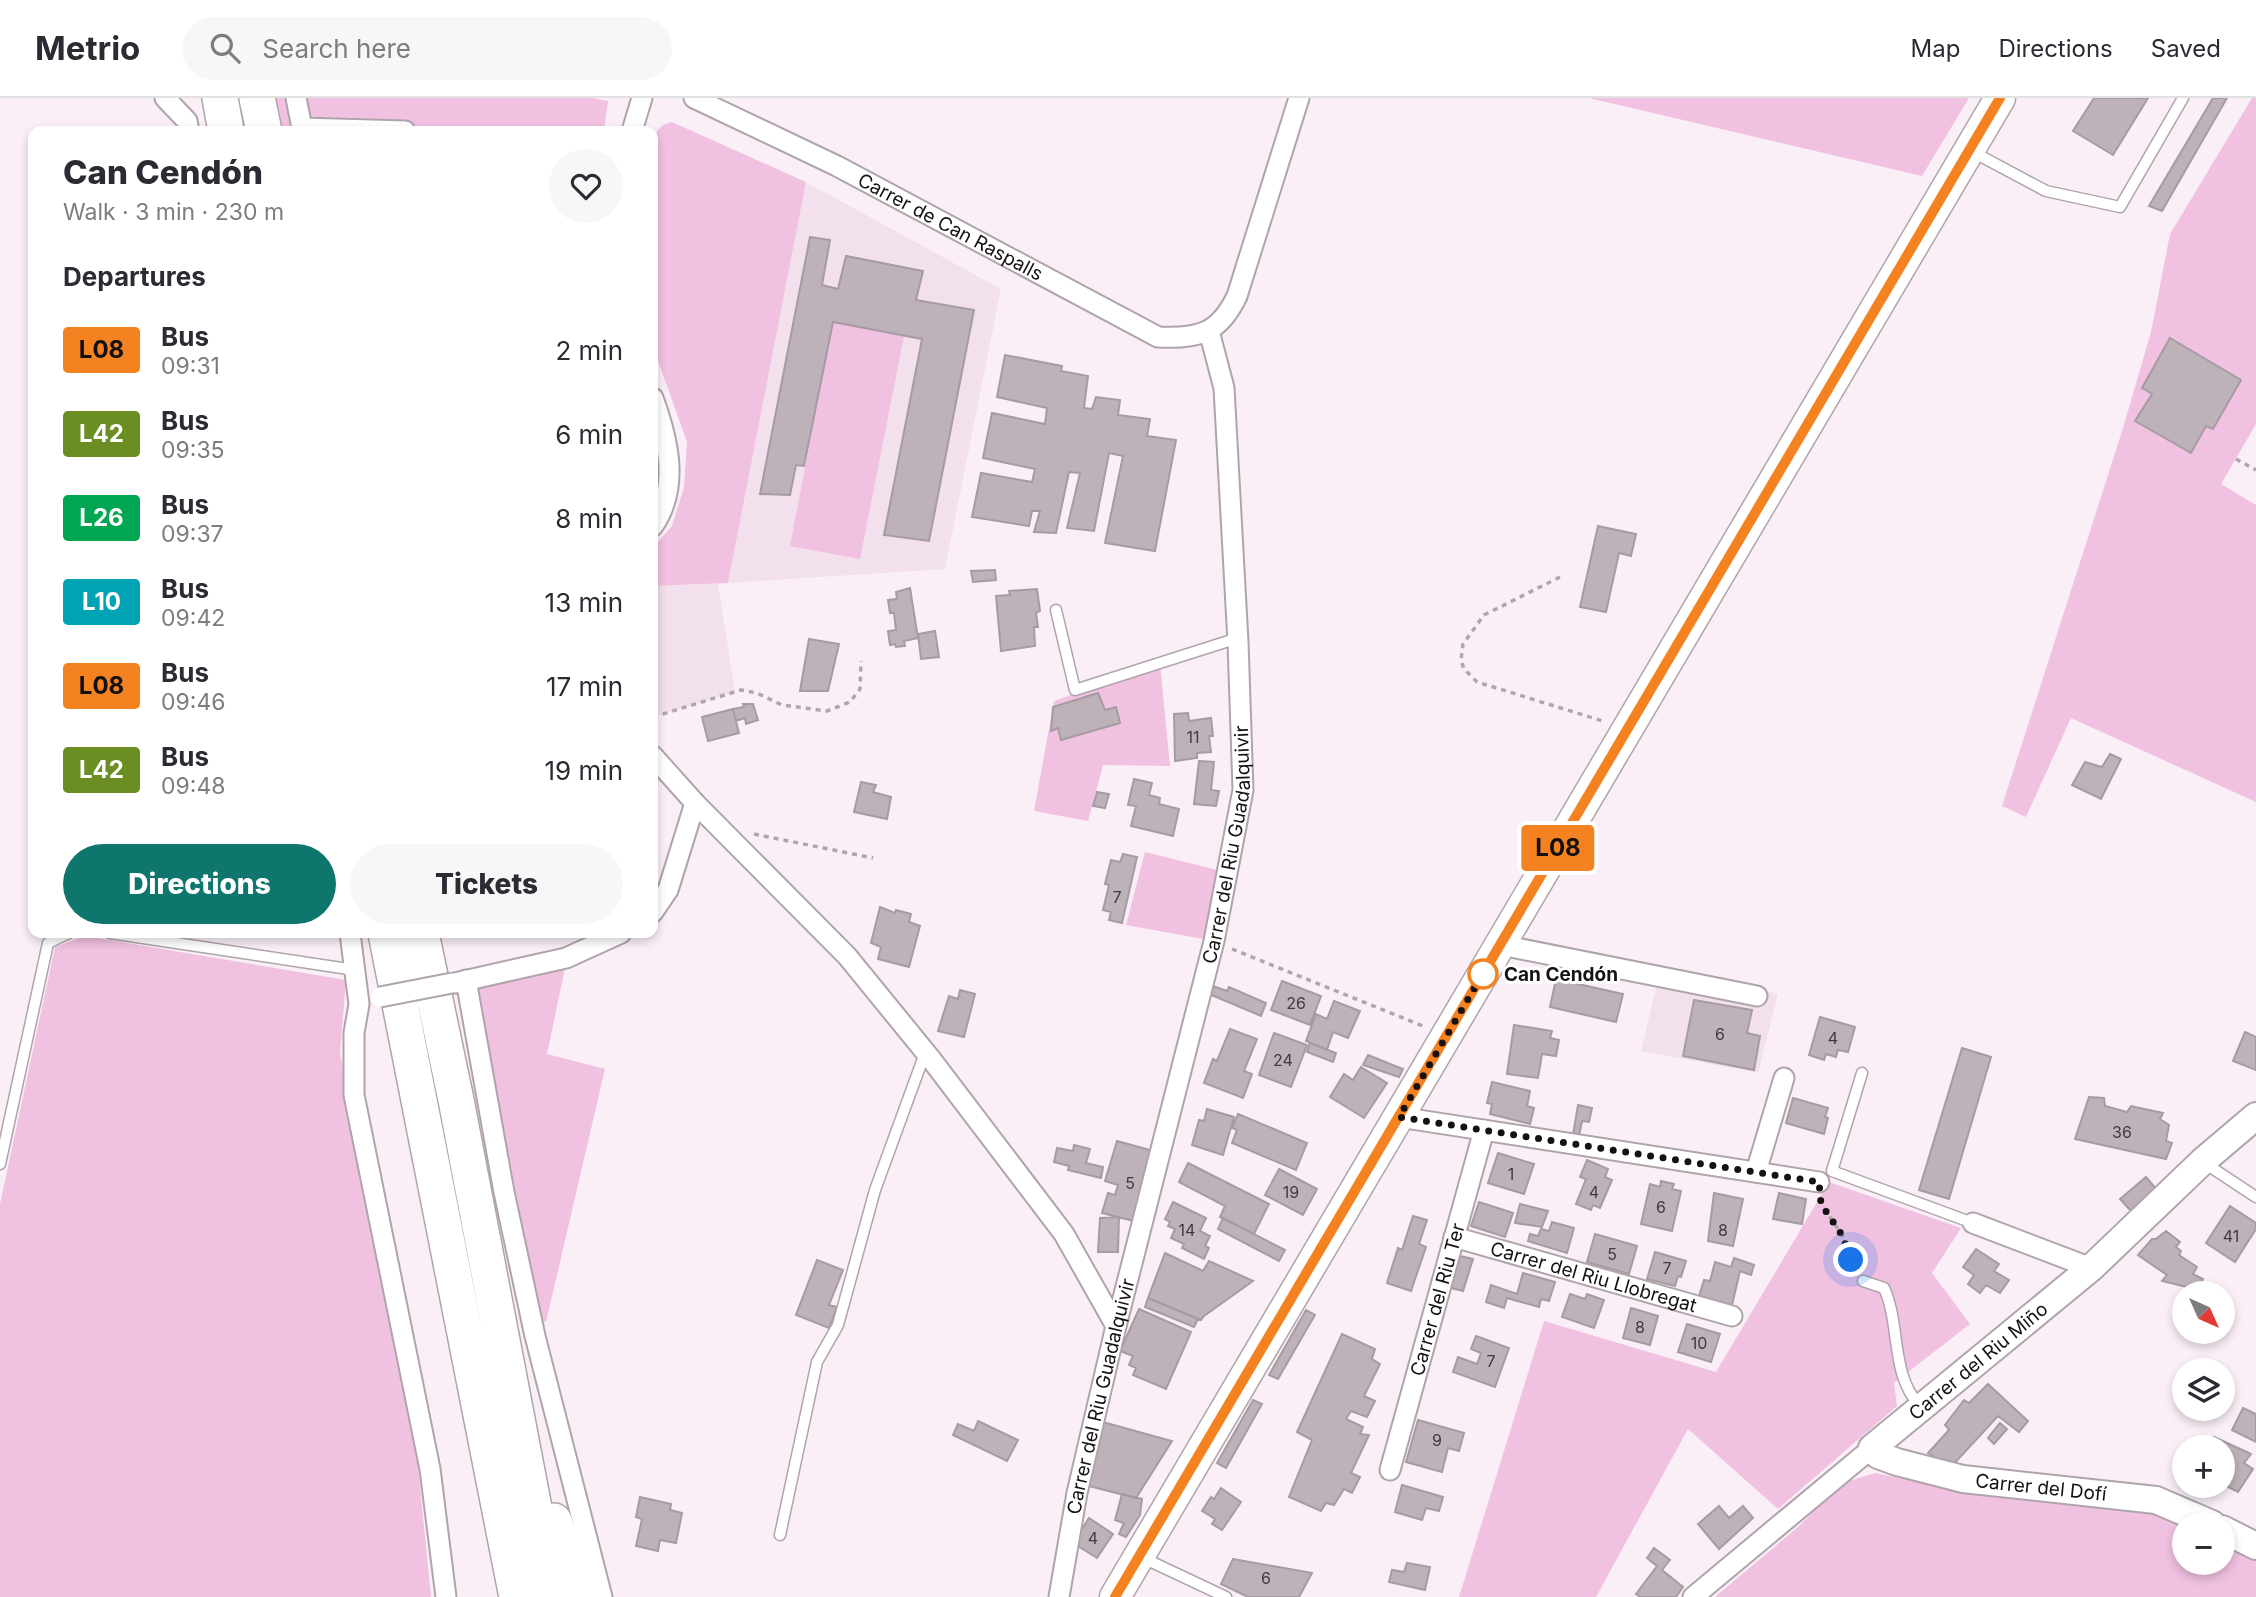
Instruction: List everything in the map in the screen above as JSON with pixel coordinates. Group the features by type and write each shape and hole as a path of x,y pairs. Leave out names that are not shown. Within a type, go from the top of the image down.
{"highway":[{"path":"220,98 225,126"},
{"path":"257,98 263,126"},
{"path":"387,938 517,1597"},
{"path":"422,938 459,1113 551,1597"},
{"path":"514,1404 580,1597"},
{"path":"488,1455 494,1597"}],"main road":[{"path":"1115,1597 2000,98"}],"street":[{"path":"165,98 187,121 188,126"},
{"path":"296,98 302,126"},
{"path":"634,126 642,98"},
{"name":"Carrer de Can Raspalls","path":"694,98 837,166 1158,337 1186,338 1209,331"},
{"path":"1209,331 1228,315 1237,296 1298,98"},
{"name":"Carrer del Riu Guadalquivir","path":"1059,1597 1077,1493 1116,1325 1214,940 1243,790 1238,638 1224,388 1209,331"},
{"path":"658,413 670,460 667,493 658,514"},
{"path":"658,762 695,803 846,954 925,1052 1064,1234 1116,1325"},
{"path":"658,905 668,890 695,803"},
{"path":"351,938 359,1004 354,1034 354,1095 430,1468 446,1597"},
{"path":"359,1004 380,997 566,958 610,938"},
{"path":"1500,945 1757,996"},
{"path":"459,982 535,1336 602,1597"},
{"path":"1755,1172 1784,1078"},
{"name":"Carrer del Riu Miño","path":"1693,1597 2091,1268 2203,1161 2256,1116"},
{"path":"1399,1117 1819,1182"},
{"name":"Carrer del Riu Ter","path":"1390,1470 1483,1130"},
{"path":"1973,1223 2091,1268"},
{"name":"Carrer del Riu Llobregat","path":"1454,1237 1732,1317"},
{"name":"Carrer del Dofí","path":"1872,1448 1878,1455 1897,1462 1963,1479 2156,1500 2184,1512"},
{"path":"2235,1536 2256,1546"}],"lane":[{"path":"1969,150 2046,191 2120,207 2183,98"},
{"path":"1056,610 1075,690 1238,638"},
{"path":"0,1164 48,943 58,938"},
{"path":"143,938 356,970"},
{"path":"780,1535 817,1362 838,1325 875,1190 925,1052"},
{"path":"1862,1073 1832,1171 1973,1223"},
{"path":"2203,1161 2256,1197"},
{"path":"1863,1281 1884,1288 1892,1304 1902,1375 1910,1396 1921,1406"},
{"path":"1139,1556 1226,1597"}],"path":[{"path":"2236,459 2256,470"},
{"path":"1560,577 1484,615 1463,644 1461,660 1464,669 1476,682 1628,729"},
{"path":"658,715 741,690 757,693 782,705 827,711 850,702 860,689 861,661"},
{"path":"718,826 873,858"},
{"path":"1231,949 1421,1025"},
{"path":"1819,1182 1821,1204 1842,1235 1851,1260 1848,1265 1854,1277 1863,1281"}],"shaded area":[{"path":"275,98 593,98 608,101 605,126 281,126"},
{"path":"1589,98 1969,98 1922,176"},
{"path":"2252,98 2256,98 2256,424 2221,484 2256,505 2256,802 2071,718 2026,817 2002,806 2123,428 2151,332 2170,234"},
{"path":"672,122 806,182 728,583 658,586 658,542 672,526 684,487 687,442 658,361 658,131"},
{"path":"806,182 1001,289 945,569 728,583"},
{"path":"833,322 904,336 860,559 790,546"},
{"path":"718,584 735,692 658,715 658,586"},
{"path":"1160,663 1170,766 1103,765 1088,821 1034,811 1054,701"},
{"path":"1145,852 1226,872 1214,941 1126,925"},
{"path":"80,938 97,938 346,980 340,1053 418,1466 431,1597 0,1597 0,1204 55,947"},
{"path":"1661,967 1778,994 1758,1073 1641,1051"},
{"path":"565,968 547,1054 605,1069 546,1322 540,1320 477,987"},
{"path":"1829,1182 1961,1228 1932,1273 1970,1324 1894,1383 1897,1406 1778,1509 1688,1429 1596,1597 1459,1597 1544,1321 1716,1372"},
{"path":"1875,1473 1951,1489 2155,1509 2172,1518 2172,1575 2235,1575 2235,1548 2256,1558 2256,1597 1715,1597 1798,1527 1842,1483"}],"building":[{"path":"2094,98 2148,98 2113,155 2073,131"},
{"path":"2213,98 2227,98 2162,211 2149,206"},
{"path":"810,237 830,240 822,285 838,289 846,256 923,271 916,300 974,310 929,541 884,535 922,339 833,322 804,466 796,465 790,495 760,494"},
{"path":"2170,338 2241,380 2213,429 2206,426 2191,453 2135,421 2152,394 2142,388"},
{"path":"1005,355 1062,366 1061,371 1088,376 1084,408 1092,409 1096,397 1120,400 1118,415 1150,419 1147,436 1176,440 1155,551 1105,543 1123,456 1109,453 1094,531 1067,528 1080,473 1069,472 1056,533 1034,532 1040,511 1032,511 1029,526 972,517 981,473 1032,482 1035,469 983,458 992,413 1045,424 1047,408 997,397"},
{"path":"1598,526 1636,534 1631,556 1619,553 1606,612 1580,607"},
{"path":"995,570 996,580 973,582 971,571"},
{"path":"910,588 918,638 904,641 905,646 896,647 895,644 890,645 888,631 896,630 894,613 890,613 888,600 897,599 896,592"},
{"path":"1037,589 1040,611 1036,613 1038,627 1034,627 1035,646 1001,651 996,596 1010,595 1009,591"},
{"path":"935,631 939,657 921,659 918,634"},
{"path":"809,639 839,644 828,691 800,691"},
{"path":"1098,693 1105,710 1116,707 1120,723 1061,740 1058,728 1051,731 1053,707"},
{"path":"743,704 753,704 758,720 746,724 745,718 736,721 733,709 744,707"},
{"path":"733,709 739,733 708,741 702,717"},
{"path":"1188,713 1189,721 1211,718 1211,752 1197,753 1197,758 1175,761 1174,714"},
{"path":"2110,754 2121,759 2101,799 2072,785 2085,762 2102,767"},
{"path":"1199,761 1214,762 1211,790 1219,791 1216,806 1194,804"},
{"path":"1134,779 1152,783 1149,795 1160,798 1159,804 1179,809 1173,836 1131,826 1136,806 1128,805"},
{"path":"861,782 876,785 873,792 891,797 887,819 854,812"},
{"path":"1097,792 1109,794 1105,808 1093,806"},
{"path":"1123,854 1137,857 1122,923 1109,920 1111,912 1103,910 1109,885 1105,884 1111,860 1120,862"},
{"path":"880,907 895,913 896,910 911,914 909,922 920,926 909,967 878,959 881,947 871,943"},
{"path":"1556,979 1623,994 1616,1022 1550,1007"},
{"path":"1282,981 1321,996 1310,1025 1271,1010"},
{"path":"1213,986 1227,991 1229,987 1266,1003 1261,1016 1209,994"},
{"path":"960,990 975,994 964,1037 938,1031 949,996 958,999"},
{"path":"1694,1000 1752,1010 1747,1033 1760,1036 1754,1070 1683,1056"},
{"path":"1334,1001 1360,1011 1348,1038 1333,1032 1327,1050 1306,1041 1316,1014 1327,1019"},
{"path":"1820,1017 1855,1027 1848,1052 1838,1050 1836,1057 1826,1054 1824,1060 1809,1055"},
{"path":"1514,1025 1552,1031 1550,1038 1559,1040 1556,1056 1542,1054 1538,1078 1507,1074"},
{"path":"1230,1029 1257,1039 1244,1071 1252,1074 1243,1098 1204,1083 1213,1059 1217,1061"},
{"path":"2245,1032 2256,1037 2256,1070 2233,1061"},
{"path":"1274,1033 1307,1045 1291,1087 1259,1075"},
{"path":"1310,1043 1336,1053 1333,1062 1307,1052"},
{"path":"1962,1048 1991,1057 1949,1199 1919,1190"},
{"path":"1368,1055 1403,1069 1399,1077 1363,1065"},
{"path":"1361,1067 1387,1083 1364,1118 1330,1097 1344,1074 1353,1080"},
{"path":"1492,1082 1530,1091 1527,1106 1534,1108 1530,1124 1490,1114 1492,1104 1487,1103"},
{"path":"2089,1097 2104,1098 2105,1106 2127,1112 2131,1106 2163,1113 2160,1119 2169,1125 2166,1141 2172,1143 2166,1159 2075,1139"},
{"path":"1793,1098 1828,1108 1824,1134 1786,1123"},
{"path":"1578,1105 1592,1108 1589,1122 1582,1121 1579,1136 1573,1135"},
{"path":"1207,1109 1234,1117 1223,1155 1192,1145 1199,1120 1204,1121"},
{"path":"1238,1114 1307,1143 1296,1170 1232,1143 1237,1130 1232,1128"},
{"path":"1117,1141 1157,1152 1138,1222 1102,1213 1108,1193 1115,1195 1118,1185 1105,1181"},
{"path":"1074,1145 1090,1149 1086,1163 1103,1167 1101,1178 1068,1170 1069,1166 1054,1162 1057,1148 1073,1151"},
{"path":"1498,1153 1534,1164 1524,1194 1488,1183"},
{"path":"1587,1160 1608,1169 1605,1177 1612,1180 1600,1208 1593,1205 1591,1210 1576,1204 1586,1179 1580,1177"},
{"path":"1188,1163 1269,1204 1254,1234 1220,1217 1225,1206 1179,1182"},
{"path":"1279,1169 1317,1189 1303,1215 1265,1195"},
{"path":"2146,1177 2157,1190 2132,1212 2120,1199"},
{"path":"1661,1181 1674,1184 1672,1189 1681,1191 1672,1231 1641,1224 1650,1184 1660,1187"},
{"path":"1714,1193 1743,1199 1733,1246 1708,1241"},
{"path":"1779,1193 1806,1199 1802,1224 1773,1219"},
{"path":"1173,1202 1206,1218 1200,1231 1210,1236 1205,1246 1209,1248 1204,1259 1182,1248 1184,1244 1171,1238 1175,1229 1168,1226 1170,1222 1165,1219"},
{"path":"1479,1202 1513,1213 1505,1237 1471,1226"},
{"path":"1520,1204 1548,1211 1542,1227 1515,1223"},
{"path":"2230,1206 2256,1223 2256,1229 2235,1262 2206,1243"},
{"path":"1413,1216 1427,1220 1419,1244 1426,1247 1411,1291 1387,1283 1398,1248 1402,1250"},
{"path":"1119,1217 1118,1252 1098,1252 1100,1218"},
{"path":"1223,1218 1285,1250 1279,1261 1218,1229"},
{"path":"1552,1222 1574,1228 1567,1253 1528,1241 1530,1234 1538,1236 1541,1229 1549,1231"},
{"path":"2166,1231 2180,1242 2176,1247 2181,1251 2179,1255 2197,1267 2193,1274 2202,1281 2172,1281 2172,1283 2162,1281 2167,1275 2138,1255 2152,1239"},
{"path":"1595,1234 1637,1246 1629,1274 1587,1262"},
{"path":"1976,1249 1999,1264 1994,1271 2009,1280 2000,1293 1986,1285 1980,1293 1968,1284 1974,1275 1963,1267"},
{"path":"1655,1252 1686,1261 1675,1286 1647,1279"},
{"path":"1165,1253 1203,1271 1209,1261 1253,1281 1201,1320 1148,1298"},
{"path":"1456,1255 1473,1259 1463,1291 1447,1287"},
{"path":"1734,1258 1754,1265 1751,1275 1740,1271 1732,1305 1699,1296 1704,1280 1710,1281 1715,1262 1731,1267"},
{"path":"817,1260 843,1270 829,1305 837,1307 829,1328 796,1315"},
{"path":"1523,1273 1555,1282 1549,1301 1541,1299 1539,1307 1507,1298 1504,1308 1486,1302 1491,1285 1517,1294"},
{"path":"1570,1294 1585,1299 1587,1294 1604,1300 1594,1328 1562,1317"},
{"path":"1148,1298 1198,1319 1194,1327 1145,1307"},
{"path":"1631,1308 1658,1316 1650,1345 1623,1338"},
{"path":"1139,1309 1191,1332 1166,1389 1133,1375 1136,1368 1129,1365 1133,1356 1120,1351"},
{"path":"1306,1310 1315,1315 1278,1379 1269,1375"},
{"path":"1687,1324 1720,1334 1711,1362 1678,1352"},
{"path":"1342,1334 1375,1349 1372,1359 1380,1364 1364,1396 1375,1401 1367,1417 1351,1411 1346,1419 1363,1427 1360,1434 1369,1435 1351,1473 1360,1477 1352,1493 1344,1489 1334,1505 1326,1503 1321,1511 1289,1497 1312,1440 1297,1432"},
{"path":"1476,1336 1509,1348 1495,1387 1453,1372 1458,1357 1477,1364 1481,1353 1471,1349"},
{"path":"1988,1384 2028,1421 2019,1432 1998,1416 1951,1467 1928,1453 1949,1430 1945,1425 1964,1400 1969,1403"},
{"path":"1253,1400 1262,1404 1226,1468 1217,1463"},
{"path":"2243,1408 2256,1414 2256,1442 2232,1430"},
{"path":"1418,1420 1464,1433 1459,1451 1448,1448 1442,1472 1406,1462"},
{"path":"978,1421 1018,1440 1007,1461 953,1435 958,1424 974,1431"},
{"path":"1099,1421 1172,1441 1136,1498 1085,1485"},
{"path":"2000,1423 2007,1429 1994,1444 1988,1438"},
{"path":"2235,1447 2251,1454 2244,1463 2253,1469 2238,1492 2235,1490"},
{"path":"1402,1485 1443,1497 1439,1511 1426,1508 1422,1520 1395,1512"},
{"path":"1221,1488 1241,1502 1222,1530 1212,1524 1215,1519 1202,1511"},
{"path":"1122,1494 1142,1499 1140,1515 1126,1537 1119,1534 1124,1523 1115,1520"},
{"path":"640,1497 671,1504 670,1510 682,1513 676,1543 660,1540 658,1551 636,1546 642,1519 636,1517"},
{"path":"1719,1506 1729,1518 1743,1506 1753,1518 1719,1549 1698,1524"},
{"path":"1089,1518 1113,1534 1097,1558 1073,1543"},
{"path":"1654,1548 1670,1560 1662,1570 1683,1587 1676,1597 1640,1597 1636,1594 1657,1566 1647,1558"},
{"path":"1233,1559 1312,1573 1299,1597 1248,1597 1221,1584"},
{"path":"1407,1563 1430,1567 1425,1590 1389,1582 1392,1570 1404,1572"}],"bus line":[{"name":"L08","path":"1115,1597 2000,98"}],"place":[{"name":"Can Cendón","path":"1483,974"}],"route":[{"path":"1483,974 1488,965 1399,1117 1819,1182 1821,1204 1842,1235 1851,1260"}]}
